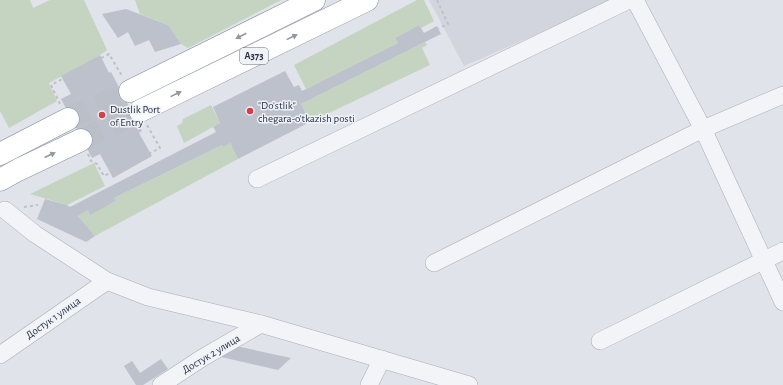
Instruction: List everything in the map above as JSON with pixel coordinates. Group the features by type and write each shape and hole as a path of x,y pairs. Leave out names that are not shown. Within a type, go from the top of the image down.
{"highway":[{"name":"A373","path":"130,91 314,0"},
{"name":"A373","path":"140,111 367,0"},
{"path":"4,152 68,119"},
{"path":"9,175 81,140"}],"street":[{"path":"256,179 629,0"},
{"path":"635,0 703,128 783,302"},
{"path":"434,262 703,128 783,95"},
{"path":"5,210 35,234 107,281 148,297 261,324 469,385"},
{"path":"600,341 783,251"},
{"name":"Достук 1 улица","path":"0,355 107,281"},
{"name":"Достук 2 улица","path":"161,385 202,358 261,324"},
{"path":"369,385 382,359"}],"path":[{"path":"437,0 448,24 440,28"},
{"path":"68,119 51,85 109,54 130,91"},
{"path":"81,140 91,161 97,164 104,176 160,148 140,111"}],"shaded area":[{"path":"429,0 615,0 464,66"}],"green space":[{"path":"0,0 30,0 33,8 50,0 84,0 107,50 49,83 57,101 9,128 0,111"},
{"path":"135,0 281,0 188,48 181,44 168,25 140,14"},
{"path":"417,0 424,0 434,21 421,28 419,25 395,38 398,43 306,89 294,65"},
{"path":"425,42 427,45 422,48 430,65 310,122 301,104"},
{"path":"211,105 220,123 184,143 177,126 182,123 183,119"},
{"path":"230,143 238,159 95,236 78,216 88,210 90,214 116,201 114,198 222,145"},
{"path":"94,163 105,186 67,205 30,194"}],"building":[{"path":"126,9 168,25 181,44 155,52 149,40 135,46 128,32 118,38 102,14"},
{"path":"419,25 424,33 437,26 441,34 301,104 310,122 238,159 230,143 223,147 222,145 114,198 116,201 90,215 88,210 78,216 95,236 86,242 37,219 45,199 70,207 216,132 213,127 220,123 213,107 285,71 294,87 299,85 302,91 398,43 395,38"},
{"name":"Dustlik Port of Entry","path":"100,55 109,73 111,72 142,131 139,133 152,156 113,178 100,154 92,158 61,99 71,94 61,76"},
{"path":"236,346 291,358 278,370 221,357"},
{"path":"161,359 168,369 143,385 136,385 124,366 132,361 140,373"}],"tunnel":[{"path":"68,119 130,91"},
{"path":"81,140 140,111"}],"place":[{"name":"\"Do'stlik\" chegara-o'tkazish posti","path":"250,111"},
{"name":"Dustlik Port of Entry","path":"102,115"}]}
